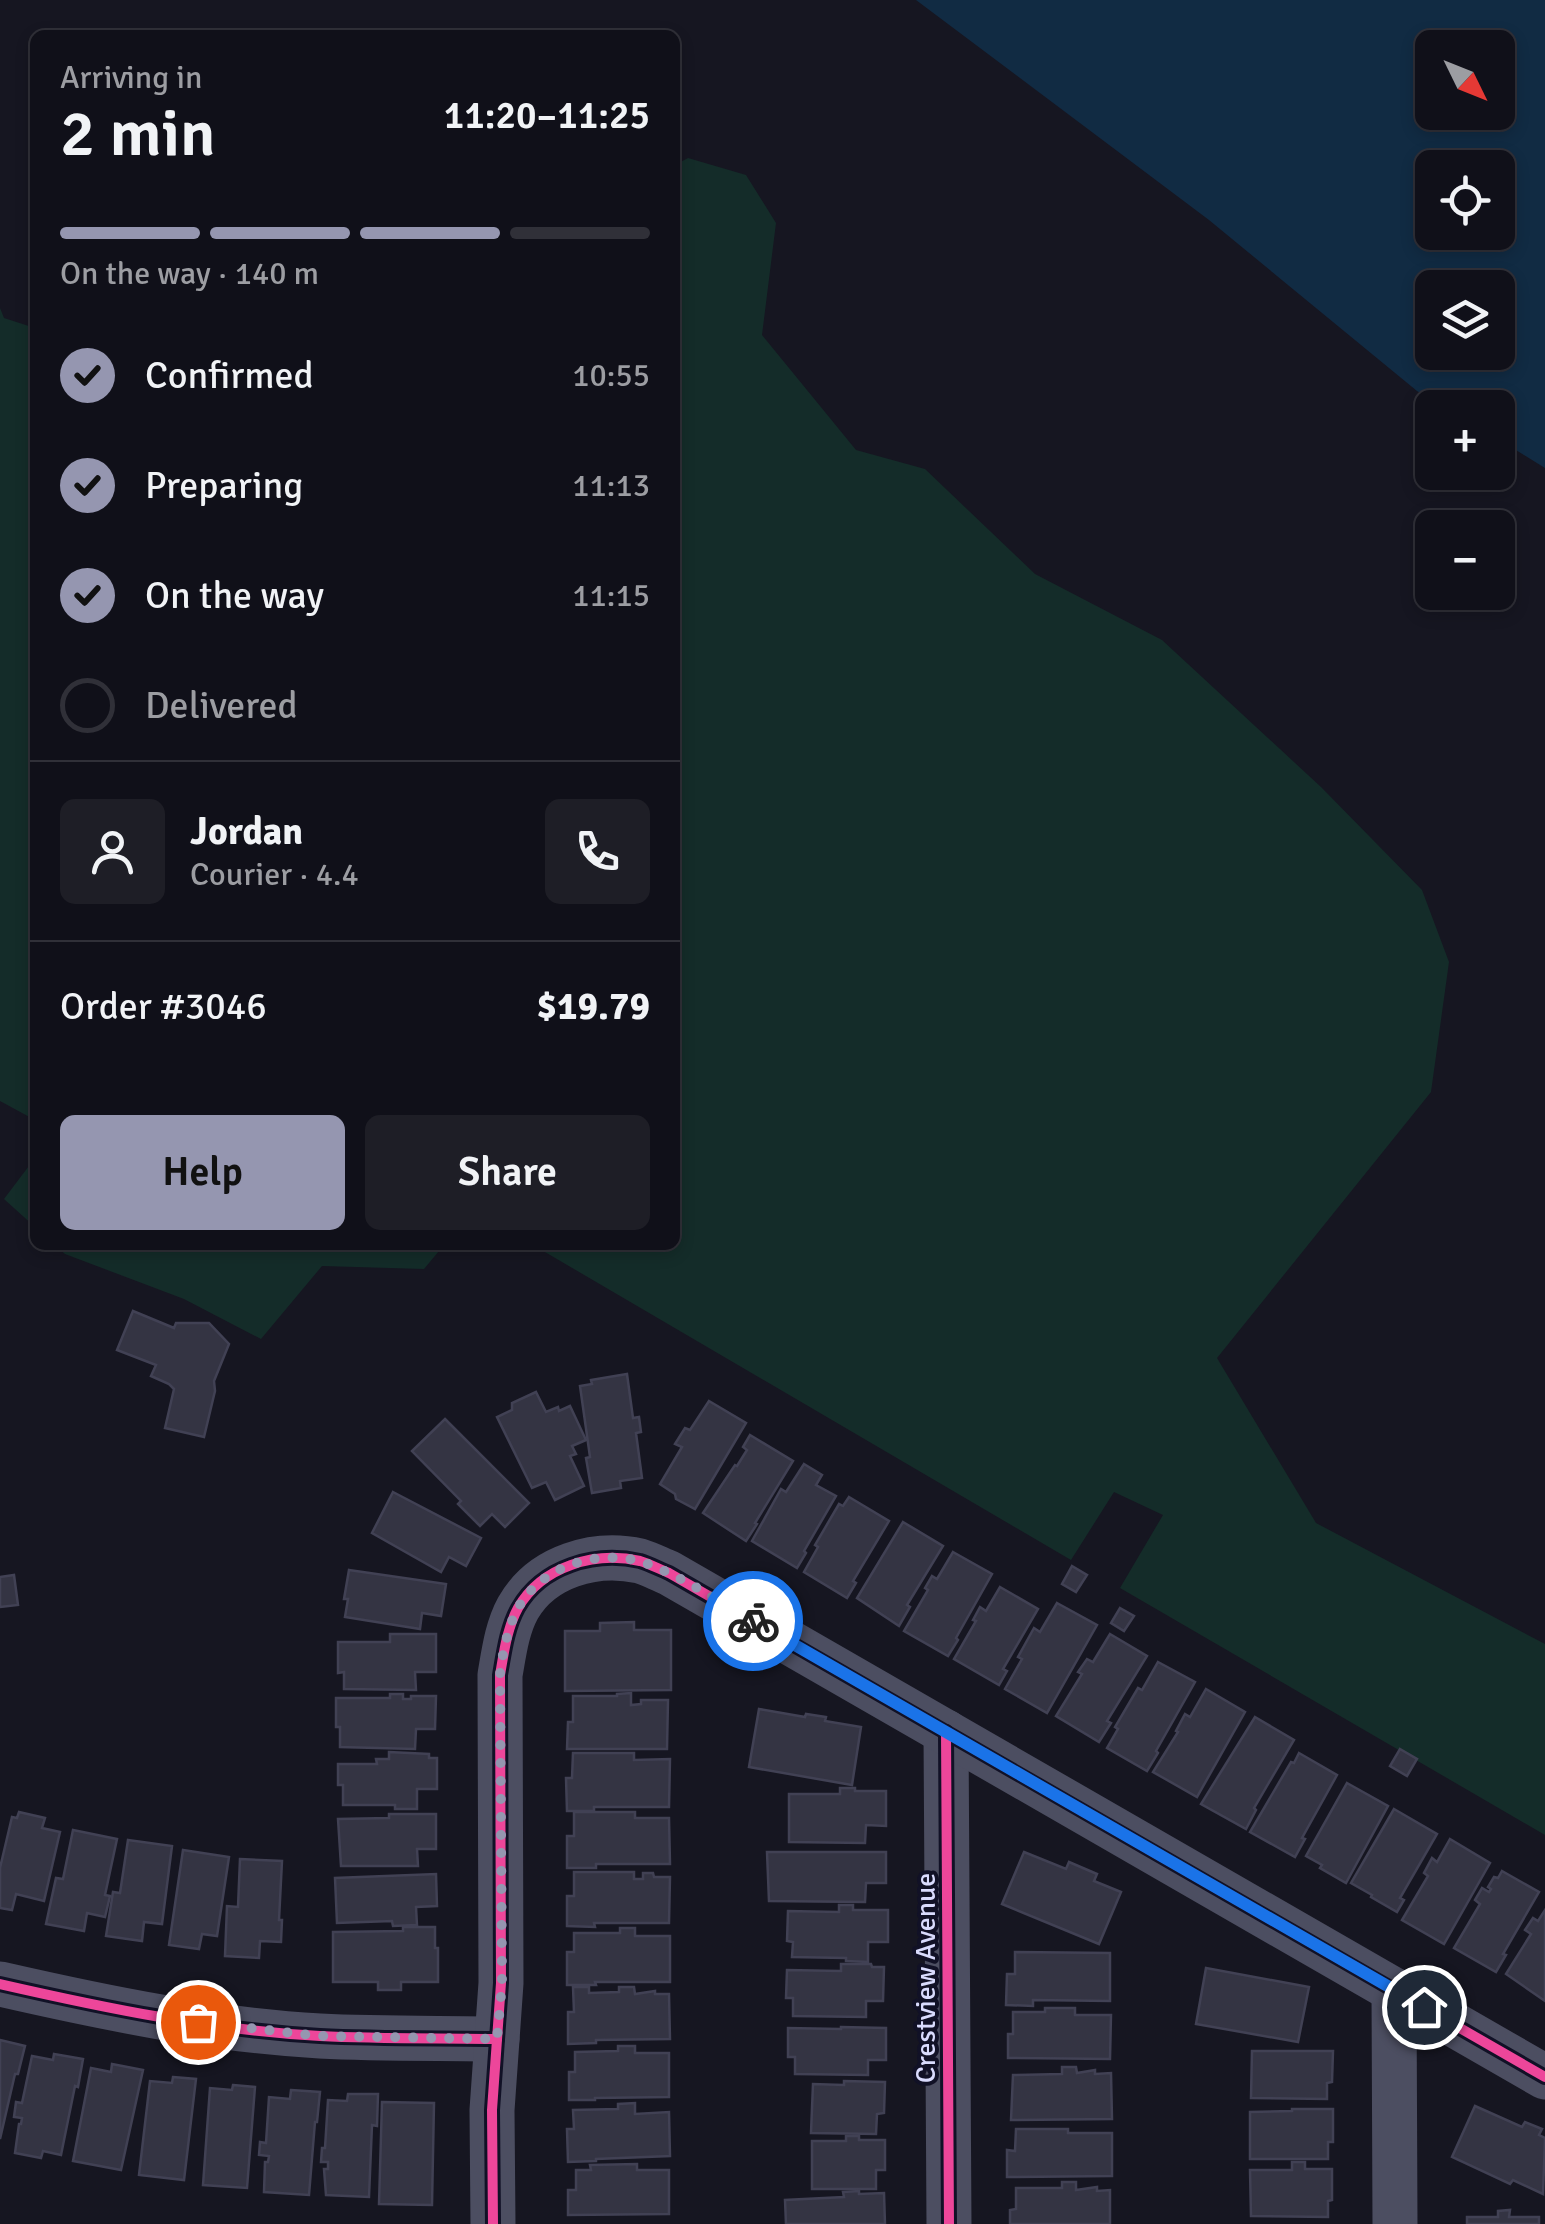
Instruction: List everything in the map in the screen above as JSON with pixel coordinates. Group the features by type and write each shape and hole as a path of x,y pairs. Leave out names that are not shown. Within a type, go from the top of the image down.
{"street":[{"path":"493,2224 492,2110 502,1984 500,1674 506,1637 519,1606 543,1578 576,1562 607,1557 641,1562 669,1573 1545,2077"},
{"name":"Crestview Avenue","path":"946,1732 948,2224"},
{"path":"0,1984 138,2013 318,2036 497,2039"},
{"path":"1394,1990 1395,2224"}],"green space":[{"path":"688,158 746,175 776,223 762,335 856,450 925,469 1035,574 1162,640 1321,787 1422,890 1449,962 1431,1092 1217,1358 1316,1523 1545,1644 1545,1835 1120,1588 1163,1515 1114,1492 1071,1560 542,1250 680,1250 680,162"},
{"path":"0,308 4,318 30,326 30,1117 0,1101"},
{"path":"30,1165 30,1222 4,1199"},
{"path":"61,1250 440,1250 424,1269 322,1266 261,1339 184,1299"}],"water":[{"path":"916,0 1545,0 1545,468 1515,449 1515,390 1416,390 1209,220"}],"building":[{"path":"133,1311 174,1328 176,1323 209,1323 229,1344 214,1381 204,1437 165,1428 174,1389 151,1376 156,1365 117,1350"},
{"path":"627,1374 633,1418 639,1417 641,1432 636,1433 642,1478 620,1481 621,1488 592,1493 580,1386 592,1384 591,1380"},
{"path":"536,1392 546,1412 570,1406 586,1440 572,1446 576,1454 570,1456 584,1486 555,1500 546,1482 532,1488 497,1417 512,1410 512,1403"},
{"path":"709,1401 746,1423 695,1509 660,1484 682,1447 675,1444 685,1428 690,1430"},
{"path":"445,1419 529,1503 505,1527 492,1514 480,1526 412,1451"},
{"path":"750,1435 793,1461 746,1541 703,1513 747,1450 743,1447"},
{"path":"804,1464 822,1475 816,1485 836,1496 797,1568 752,1541 781,1489 786,1492"},
{"path":"393,1492 481,1538 466,1566 449,1557 441,1572 372,1533"},
{"path":"849,1497 889,1521 847,1598 804,1572 839,1504 843,1506"},
{"path":"903,1522 943,1546 907,1605 910,1607 899,1626 857,1598"},
{"path":"953,1552 992,1574 948,1656 904,1631 932,1576 937,1579"},
{"path":"1072,1566 1087,1575 1076,1592 1062,1584"},
{"path":"349,1570 446,1584 441,1616 422,1613 420,1629 345,1617"},
{"path":"14,1575 18,1605 0,1607 0,1577"},
{"path":"1000,1587 1038,1609 1003,1669 1007,1671 999,1685 954,1659 980,1607 986,1611"},
{"path":"1057,1603 1097,1625 1047,1713 1005,1689 1034,1628 1040,1632"},
{"path":"1120,1608 1134,1616 1124,1631 1111,1623"},
{"path":"634,1622 634,1630 671,1630 671,1690 565,1691 565,1631 600,1631 600,1623"},
{"path":"390,1634 436,1634 436,1672 415,1672 416,1690 344,1689 344,1672 338,1673 338,1642 390,1642"},
{"path":"1110,1634 1147,1656 1107,1721 1111,1723 1099,1742 1056,1716 1082,1674 1078,1672 1087,1659 1093,1662"},
{"path":"1158,1662 1195,1682 1147,1771 1107,1748 1138,1688 1142,1690"},
{"path":"1206,1689 1245,1712 1197,1797 1153,1772 1185,1714 1190,1717"},
{"path":"631,1693 631,1705 641,1704 641,1700 668,1700 667,1749 567,1749 573,1696"},
{"path":"390,1694 403,1694 403,1699 436,1696 435,1729 416,1729 415,1749 340,1747 336,1698 390,1698"},
{"path":"759,1709 826,1717 825,1721 861,1727 852,1785 749,1767"},
{"path":"1255,1717 1294,1740 1246,1829 1201,1804"},
{"path":"1400,1749 1417,1759 1407,1776 1390,1766"},
{"path":"389,1752 437,1758 437,1789 417,1789 417,1809 343,1805 338,1764 377,1764 376,1759 389,1759"},
{"path":"573,1753 634,1753 634,1760 670,1759 669,1807 567,1811 566,1778 572,1778"},
{"path":"1299,1753 1337,1775 1295,1857 1250,1832"},
{"path":"1347,1783 1388,1806 1346,1883 1306,1856"},
{"path":"840,1788 886,1791 886,1826 866,1825 865,1843 789,1842 789,1794 840,1794"},
{"path":"1394,1809 1437,1834 1400,1898 1404,1900 1397,1912 1351,1883"},
{"path":"19,1812 45,1818 42,1828 60,1832 44,1901 16,1894 12,1910 0,1908 0,1868 12,1817 17,1818"},
{"path":"574,1812 635,1812 635,1818 669,1818 670,1864 567,1868 567,1836 574,1836"},
{"path":"389,1814 436,1814 436,1849 417,1849 418,1866 341,1866 338,1819 389,1818"},
{"path":"73,1830 117,1839 105,1895 110,1896 105,1917 87,1913 84,1931 46,1924 56,1878 63,1879"},
{"path":"1450,1839 1490,1863 1444,1944 1402,1920 1428,1876 1424,1873 1432,1858 1437,1862"},
{"path":"128,1840 172,1846 162,1924 144,1922 142,1941 106,1936 113,1892 120,1893"},
{"path":"183,1850 229,1857 217,1936 202,1934 199,1949 169,1945"},
{"path":"767,1852 886,1852 886,1883 866,1883 865,1902 769,1901"},
{"path":"1024,1852 1066,1869 1069,1862 1097,1874 1094,1881 1121,1892 1099,1944 1002,1904"},
{"path":"240,1859 282,1861 281,1942 260,1941 259,1958 225,1956 227,1906 238,1907"},
{"path":"1502,1871 1539,1892 1496,1972 1454,1948 1480,1904 1475,1900 1482,1888 1489,1892 1494,1877 1498,1878"},
{"path":"574,1872 634,1872 634,1879 643,1879 643,1873 670,1877 669,1923 567,1926 567,1896 574,1896"},
{"path":"436,1874 437,1906 416,1907 417,1925 393,1926 392,1921 337,1923 335,1878"},
{"path":"839,1905 853,1905 853,1910 888,1910 888,1942 868,1942 868,1962 792,1957 793,1942 787,1941 788,1911 839,1912"},
{"path":"1545,1910 1545,2001 1506,1974 1531,1934 1525,1930"},
{"path":"403,1927 435,1927 438,1982 401,1982 401,1990 378,1990 378,1982 333,1982 333,1932 403,1931"},
{"path":"620,1928 635,1928 635,1936 670,1936 670,1982 567,1985 567,1952 574,1952 574,1933 620,1933"},
{"path":"1015,1952 1110,1953 1110,2001 1033,2000 1033,2006 1006,2005 1007,1974 1015,1974"},
{"path":"841,1964 884,1967 883,2001 866,2001 866,2017 793,2016 793,1998 786,1998 787,1970 841,1971"},
{"path":"1206,1968 1309,1987 1298,2042 1196,2024"},
{"path":"573,1987 589,1987 589,1993 634,1987 635,1994 669,1994 670,2039 568,2044 568,2012 574,2012"},
{"path":"1045,2008 1075,2008 1075,2015 1111,2015 1110,2059 1008,2058 1013,2012 1045,2012"},
{"path":"788,2028 886,2028 886,2060 868,2060 868,2075 795,2074 795,2057 788,2057"},
{"path":"0,2040 25,2046 0,2139"},
{"path":"618,2046 635,2046 635,2053 669,2053 669,2097 569,2100 569,2072 575,2072 575,2052 618,2051"},
{"path":"1252,2051 1333,2051 1327,2099 1251,2098"},
{"path":"54,2054 83,2059 61,2155 43,2151 41,2158 15,2153 22,2118 14,2117 16,2102 22,2103 32,2056 53,2060"},
{"path":"112,2064 143,2070 121,2170 73,2161 91,2068 111,2072"},
{"path":"1062,2067 1076,2067 1077,2073 1111,2073 1112,2119 1011,2120 1013,2075 1062,2074"},
{"path":"173,2077 196,2079 184,2180 139,2175 150,2081 172,2083"},
{"path":"844,2081 885,2082 884,2113 877,2114 876,2134 811,2133 813,2084 844,2085"},
{"path":"233,2085 255,2087 247,2188 203,2185 210,2088 232,2090"},
{"path":"291,2090 320,2092 309,2195 264,2192 265,2162 269,2156 259,2155 260,2142 266,2143 269,2097 290,2099"},
{"path":"348,2094 378,2094 377,2126 372,2125 369,2197 326,2195 324,2169 328,2169 328,2162 321,2162 328,2100 347,2101"},
{"path":"382,2102 434,2103 432,2205 379,2204"},
{"path":"635,2103 635,2114 669,2112 670,2156 568,2162 567,2129 574,2129 573,2110 618,2109 618,2104"},
{"path":"1475,2106 1522,2127 1525,2122 1542,2129 1539,2135 1545,2138 1543,2194 1513,2180 1510,2184 1452,2157"},
{"path":"1333,2109 1333,2142 1328,2142 1328,2159 1250,2159 1250,2112"},
{"path":"1016,2129 1112,2133 1112,2176 1007,2177 1007,2150 1015,2151"},
{"path":"846,2136 885,2140 885,2170 876,2170 876,2189 812,2189 812,2141 846,2141"},
{"path":"1292,2162 1305,2162 1305,2169 1332,2169 1328,2217 1251,2216 1250,2170 1292,2170"},
{"path":"637,2164 637,2170 669,2170 669,2214 568,2215 568,2190 576,2190 576,2170 591,2170 590,2165"},
{"path":"1062,2182 1076,2182 1076,2190 1110,2190 1110,2224 1010,2224 1010,2210 1016,2209 1016,2188 1062,2188"},
{"path":"843,2192 884,2193 885,2224 786,2224 785,2200 844,2197"},
{"path":"1510,2210 1509,2217 1539,2217 1539,2224 1467,2224 1467,2217 1498,2217 1498,2211"}],"cycle path":[{"path":"493,2224 492,2110 501,1983 500,1675 511,1624 528,1594 555,1572 588,1560 623,1558 669,1573 1545,2077"},
{"path":"946,1732 949,2224"},
{"path":"0,1984 239,2029 342,2037 497,2039"}],"way so far":[{"path":"198,2022 318,2036 497,2039 502,1984 500,1674 506,1637 519,1606 543,1578 576,1562 607,1557 641,1562 669,1573 753,1621"}],"route":[{"path":"753,1621 1424,2007"}]}
